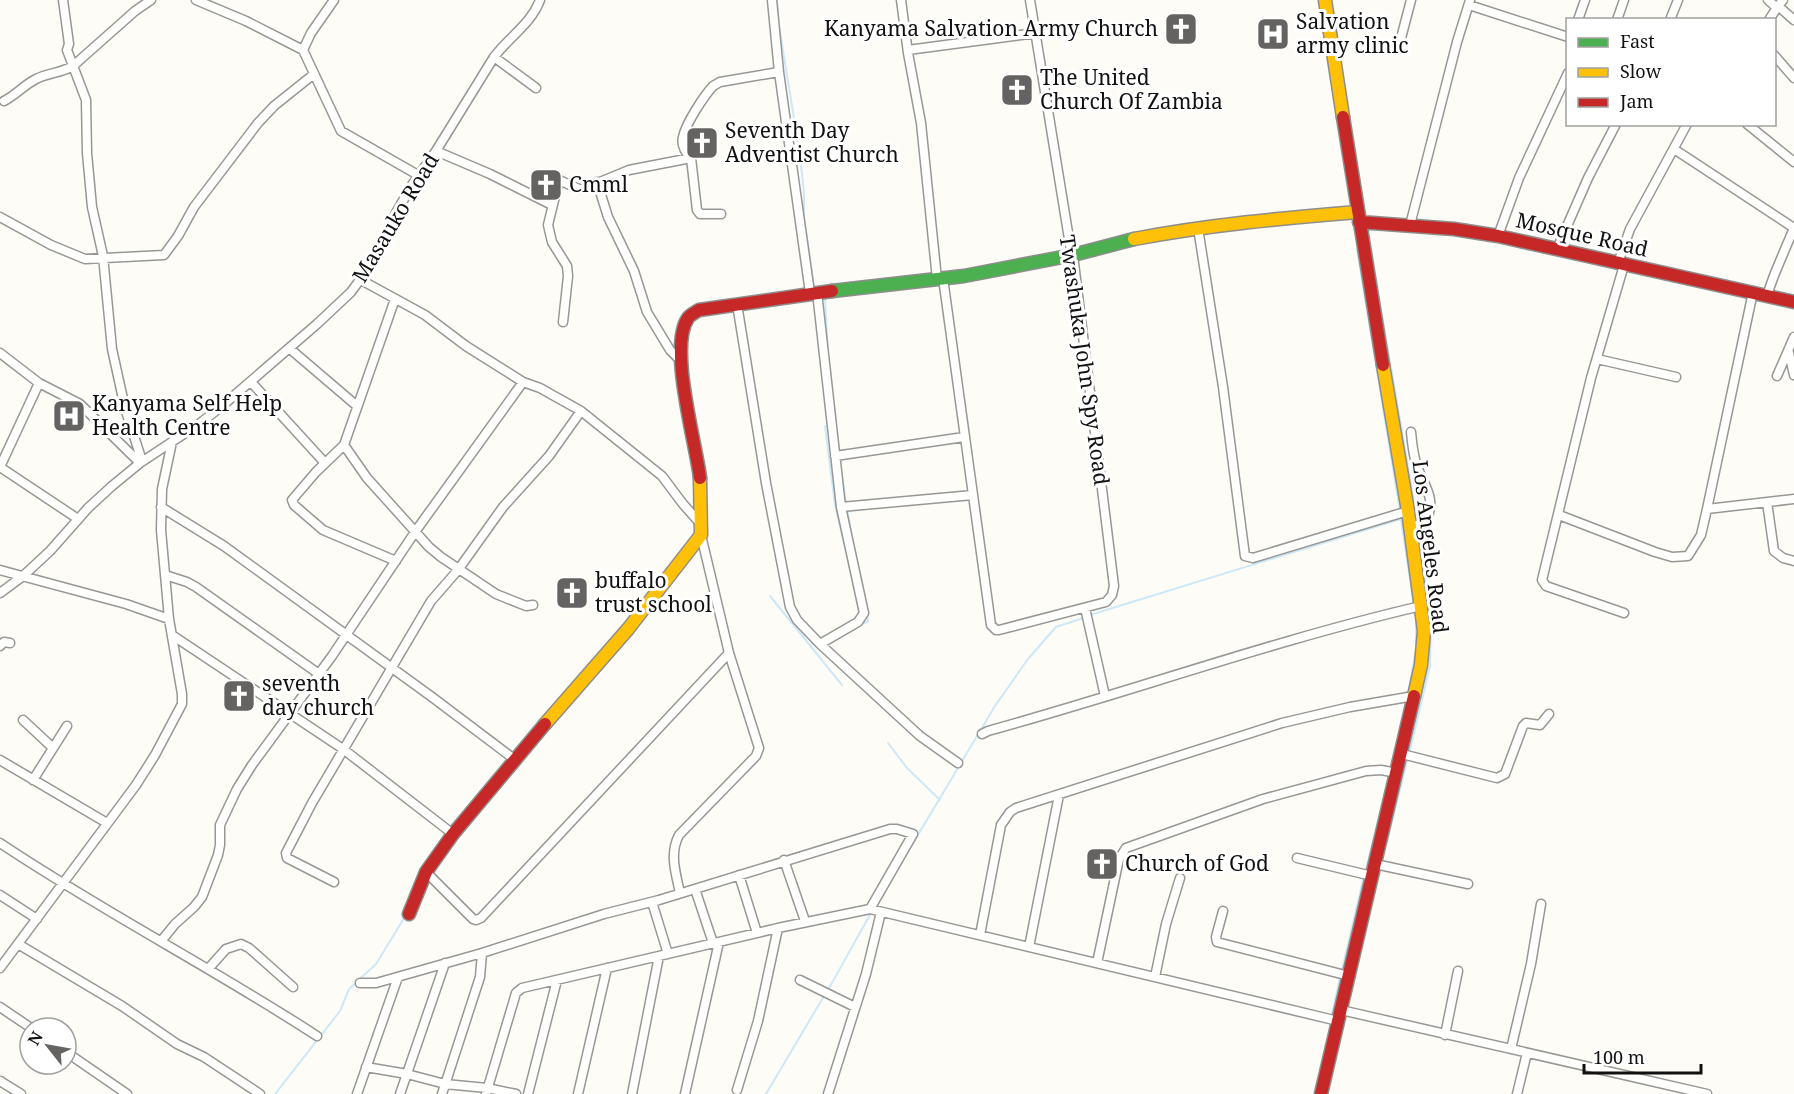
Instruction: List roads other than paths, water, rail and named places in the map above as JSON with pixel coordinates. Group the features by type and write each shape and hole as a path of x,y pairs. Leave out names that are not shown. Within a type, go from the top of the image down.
{"street":[{"path":"63,0 68,50 86,100 87,153 92,207 103,256 107,311 118,381 141,462"},
{"path":"4,101 34,80 46,74 62,72 73,66 135,11 151,0"},
{"path":"196,0 246,21 303,50 341,131 418,175"},
{"path":"303,50 310,33 334,0"},
{"name":"Masauko Road","path":"0,593 50,551 78,519 112,486 141,462 207,418 251,382 339,303 361,280 418,175 494,57 533,16 540,0"},
{"path":"772,0 779,72 814,293 842,507 864,613 861,620 820,644"},
{"path":"842,507 973,495 940,279 921,123 901,0"},
{"name":"Twashuka John Spy Road","path":"973,495 993,628 999,630 1106,602 1114,590 1073,255 1030,0"},
{"name":"Los Angeles Road","path":"1322,1094 1403,754 1423,649 1424,632 1408,511 1358,217 1325,0"},
{"path":"1400,42 1411,0"},
{"path":"1579,18 1585,0"},
{"path":"1618,18 1624,0"},
{"path":"1671,18 1678,0"},
{"path":"1768,0 1780,5 1794,20"},
{"path":"1410,225 1457,42 1470,3 1566,36"},
{"path":"1770,18 1780,5"},
{"path":"908,50 1036,33"},
{"path":"494,57 536,88"},
{"path":"1776,57 1794,78"},
{"path":"721,214 698,213 691,158 684,149 682,138 713,86 720,82 779,72"},
{"path":"0,217 51,245 78,256 91,259 103,256 164,255 178,236 194,207 258,123 274,106 314,74"},
{"path":"1498,236 1519,178 1566,77"},
{"path":"1557,249 1585,184 1615,126"},
{"path":"1624,613 1589,602 1543,583 1542,580 1630,230 1686,126"},
{"path":"1749,126 1794,162"},
{"path":"1674,149 1794,228 1767,295"},
{"path":"435,151 490,174 552,205"},
{"path":"563,322 567,266 549,234 548,225 559,180 579,189 629,170 691,158"},
{"path":"597,182 608,217 634,271 647,312 670,350 681,361 687,411 700,473 701,535 729,653 759,748 756,756 679,835 673,851 673,861 680,893"},
{"name":"Mosque Road","path":"681,361 687,316 699,310 814,293 940,279 1073,255 1117,242 1198,228 1358,217 1498,236 1794,302"},
{"path":"1198,228 1223,387 1245,556 1251,559 1408,511"},
{"path":"361,280 425,315 523,382 540,388 580,411 662,476 699,522"},
{"path":"1559,515 1672,557 1688,556 1701,535 1753,292"},
{"path":"395,299 344,445 294,497 294,505 323,530 396,561"},
{"path":"737,304 762,462 790,607 797,620 820,644 920,736 958,763"},
{"path":"1777,376 1789,353 1794,337"},
{"path":"289,348 357,406"},
{"path":"0,353 39,383 80,404 141,462"},
{"path":"1789,353 1794,375"},
{"path":"1597,358 1676,376"},
{"path":"251,382 325,463"},
{"path":"162,940 174,924 202,897 218,855 220,825 223,816 247,773 319,675 416,532 523,382"},
{"path":"39,383 0,467 78,519"},
{"path":"334,882 285,855 312,802 431,602 458,570 500,512 549,456 580,411"},
{"path":"1410,528 1426,521 1430,506 1430,492 1417,466 1411,432"},
{"path":"835,456 964,437"},
{"path":"0,968 155,755 182,704 165,575 161,507 164,477 172,442"},
{"path":"344,445 367,478 429,547 458,570 509,600 526,606 533,605"},
{"path":"1707,509 1794,499"},
{"path":"1767,502 1774,551 1783,558 1794,561"},
{"path":"161,507 224,546 514,759"},
{"path":"409,914 426,872 453,834 514,759 628,629 701,535"},
{"path":"0,570 126,604 170,619"},
{"path":"165,575 196,587 319,675"},
{"path":"982,734 1333,628 1421,606"},
{"path":"1085,608 1105,696"},
{"path":"172,635 343,749 453,834"},
{"path":"0,646 4,642 10,643"},
{"path":"426,872 473,919 481,918 729,653"},
{"path":"980,935 1001,825 1016,808 1282,723 1350,707 1414,696"},
{"path":"1403,754 1497,778 1505,774 1523,726 1526,723 1540,724 1549,714"},
{"path":"23,720 54,748"},
{"path":"33,780 67,726"},
{"path":"0,760 107,823"},
{"path":"1097,963 1119,859 1126,848 1263,799 1366,771 1381,770 1397,773"},
{"path":"1029,947 1059,795"},
{"path":"360,983 376,983 482,953 604,914 652,902 890,829 913,834 870,909"},
{"path":"0,843 97,905 162,940 317,1036"},
{"path":"1297,858 1468,884"},
{"path":"784,860 805,921"},
{"path":"739,875 757,933"},
{"path":"1155,977 1166,924 1180,878"},
{"path":"685,1094 716,943 695,889"},
{"path":"0,895 36,919"},
{"path":"632,1094 663,955 652,902"},
{"path":"1511,1049 1531,964 1541,904"},
{"path":"487,1091 517,990 522,987 805,921 870,909 1155,977 1445,1035 1707,1094"},
{"path":"1223,911 1216,937 1217,942 1349,976"},
{"path":"828,1094 868,965 881,912"},
{"path":"737,1090 763,999 778,928"},
{"path":"18,944 122,1006 177,1044 204,1057 260,1094"},
{"path":"209,968 226,949 241,944 249,948 293,987"},
{"path":"442,1094 480,977 482,953"},
{"path":"400,1094 445,963"},
{"path":"578,1094 607,968"},
{"path":"1445,1035 1458,971"},
{"path":"357,1094 398,977"},
{"path":"528,1094 557,980"},
{"path":"800,980 855,1007"},
{"path":"0,1007 18,1019"},
{"path":"1517,1094 1527,1053"},
{"path":"78,1060 127,1094"},
{"path":"366,1067 445,1084 516,1094"},
{"path":"0,1081 21,1094"}],"waterway":[{"path":"777,0 779,26 800,155 804,217 814,287 882,279"},
{"path":"1369,239 1417,519"},
{"path":"1357,249 1400,511"},
{"path":"826,295 828,358"},
{"path":"825,426 835,505 852,577"},
{"path":"838,444 839,450"},
{"path":"840,461 846,504"},
{"path":"847,509 856,559"},
{"path":"1090,615 1401,519"},
{"path":"1401,520 1414,605"},
{"path":"1410,750 1430,666 1431,620 1418,532"},
{"path":"770,596 842,685"},
{"path":"860,625 868,621 867,615"},
{"path":"897,870 995,706 1028,659 1056,627 1083,618"},
{"path":"1408,695 1416,649 1416,620"},
{"path":"1391,768 1407,701"},
{"path":"888,743 907,768 940,800"},
{"path":"1387,842 1407,761"},
{"path":"1365,873 1389,777"},
{"path":"1342,970 1363,880"},
{"path":"828,990 871,913"},
{"path":"275,1094 340,1011 349,989 376,964 406,915"},
{"path":"1332,1015 1340,977"},
{"path":"766,1094 824,996"}],"place":[{"name":"Kanyama Salvation Army Church","path":"1181,29"},
{"name":"Salvation army clinic","path":"1273,34"},
{"name":"The United Church Of Zambia","path":"1017,90"},
{"name":"Seventh Day Adventist Church","path":"702,143"},
{"name":"Cmml","path":"546,185"},
{"name":"Kanyama Self Help Health Centre","path":"69,416"},
{"name":"buffalo trust school","path":"572,593"},
{"name":"seventh day church","path":"239,696"},
{"name":"Church of God","path":"1102,864"}]}
